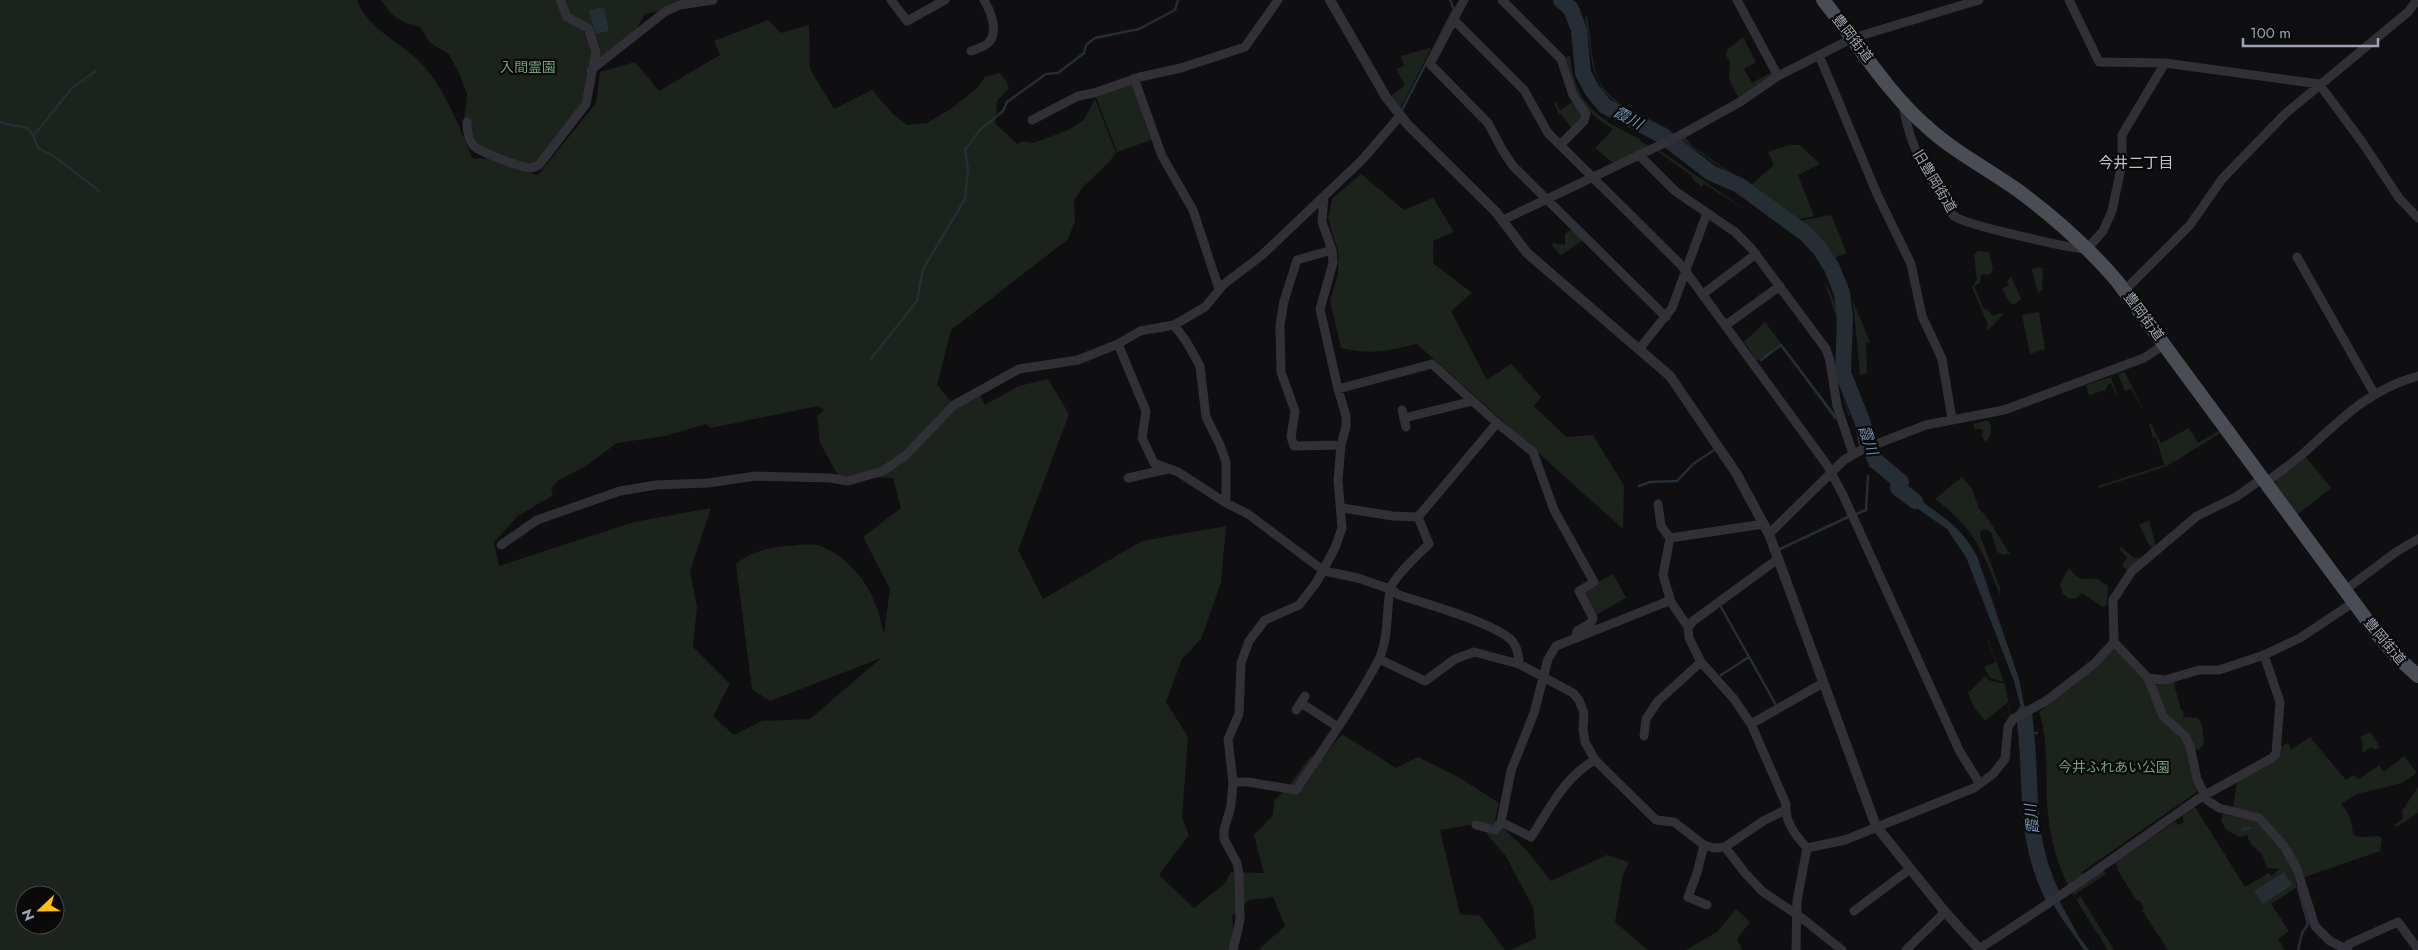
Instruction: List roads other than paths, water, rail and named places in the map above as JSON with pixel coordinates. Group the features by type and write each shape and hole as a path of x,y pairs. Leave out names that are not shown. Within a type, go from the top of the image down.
{"main road":[{"name":"豊岡街道","path":"1823,0 1903,102 1940,138 2032,201 2087,248 2125,290 2383,642 2418,676"}],"street":[{"path":"467,122 469,137 473,145 516,164 531,168 536,166 586,104 591,70 596,52 588,28 567,17 560,0"},
{"path":"591,70 666,11 680,5 713,0"},
{"path":"891,0 907,21 944,0"},
{"path":"971,51 986,45 991,41 993,34 992,16 984,0"},
{"path":"1032,120 1078,96 1094,93 1134,78 1180,68 1244,47 1278,0"},
{"path":"1330,0 1386,96 1400,116 1503,220 1527,253 1640,348 1670,376 1736,473 1764,524 1876,826 1945,912 1980,949 2204,795 2276,754 2280,702 2264,655"},
{"path":"1464,0 1430,64 1488,123 1509,162 1666,318"},
{"path":"1502,0 1561,59 1573,95 1586,114 1584,121 1560,145"},
{"path":"1737,0 1778,76"},
{"path":"1503,220 1677,137 1740,102 1778,76 1853,38 1979,0"},
{"path":"2069,0 2099,62 2165,63 2319,84 2362,142 2399,198 2418,218"},
{"path":"2125,290 2196,218 2216,187 2286,113 2408,12 2417,0"},
{"path":"1454,20 1524,90 1534,104 1546,129 1560,145 1686,271 1832,472 1960,752 1980,784"},
{"path":"1819,55 1877,194 1911,264 1922,316 1942,359 1952,419"},
{"path":"2087,248 2103,230 2112,211 2121,171 2122,135 2165,63"},
{"path":"1134,78 1162,156 1193,210 1219,289"},
{"name":"旧豊岡街道","path":"1903,102 1905,122 1917,156 1944,202 1957,218 2074,248 2087,248"},
{"path":"501,545 537,520 620,490 656,485 708,484 756,476 830,478 848,482 883,471 905,456 954,405 1019,369 1078,360 1118,344 1140,331 1174,325 1205,307 1215,298 1219,289 1261,256 1362,160 1400,116"},
{"path":"1639,155 1675,191 1735,232 1756,254 1780,286 1828,353 1834,394 1857,452"},
{"path":"1233,950 1240,920 1239,874 1237,863 1224,840 1224,830 1231,806 1234,782 1228,739 1239,714 1241,664 1248,641 1265,620 1299,604 1324,571 1342,528 1342,508 1338,480 1346,416 1320,310 1334,263 1332,250 1322,222 1324,196"},
{"path":"1640,348 1666,318 1672,308 1706,213"},
{"path":"1332,250 1297,260 1284,301 1280,325 1281,372 1295,411 1291,437 1294,446 1341,445"},
{"path":"1703,294 1756,254"},
{"path":"2297,257 2375,395"},
{"path":"1726,325 1780,286"},
{"path":"1174,325 1186,341 1200,366 1206,417 1226,462 1226,503"},
{"path":"1118,344 1146,411 1142,438 1154,463 1178,472 1226,503 1248,514 1324,571 1358,578 1390,589 1399,595 1458,614 1500,632 1513,642 1519,664"},
{"path":"1768,534 1832,472 1857,452 1922,426 2004,410 2147,357 2166,344"},
{"path":"1338,388 1432,364 1497,423 1533,452 1554,510 1594,582 1579,591 1593,618 1591,623 1577,631 1576,637"},
{"path":"1807,848 1845,840 1974,788 1993,774 2005,759 2008,728 2014,718 2032,709 2095,663 2114,642 2114,600 2132,571 2197,516 2265,480 2305,452 2353,408 2375,395 2418,376"},
{"path":"1404,419 1473,401"},
{"path":"1418,517 1497,423"},
{"path":"1128,478 1168,468"},
{"path":"1658,504 1661,526 1670,538 1663,575 1671,602 1688,627 1690,638 1701,662 1734,699 1751,724 1786,804 1785,810 1795,835 1807,848"},
{"path":"1342,508 1393,516 1418,517"},
{"path":"1234,782 1248,782 1296,790 1338,728 1379,659 1386,632 1390,589 1399,576 1429,544 1418,517"},
{"path":"1670,538 1764,524"},
{"path":"2345,590 2396,552 2418,540"},
{"path":"1688,627 1692,621 1778,559"},
{"path":"1476,825 1495,830 1501,822 1511,771 1534,714 1548,659 1556,646 1671,602"},
{"path":"2148,678 2165,680 2198,670 2219,670 2264,655 2293,642 2354,602"},
{"path":"2114,642 2148,678 2163,716 2185,736 2190,746 2197,779 2204,795 2215,807 2259,818 2284,846 2304,887 2309,911 2315,926 2330,942 2346,949 2349,944 2398,922 2418,949"},
{"path":"1379,659 1425,680 1455,659 1474,652 1519,664 1544,676 1572,693 1579,700 1584,713 1583,729 1585,742 1595,760 1656,820 1674,822 1704,845 1714,848 1725,847 1763,821 1785,810"},
{"path":"1644,736 1646,719 1658,701 1701,662"},
{"path":"1751,724 1823,683"},
{"path":"1300,703 1338,728"},
{"path":"1501,822 1531,837 1568,781 1583,766 1595,760"},
{"path":"1704,845 1698,873 1688,897 1707,905"},
{"path":"1725,847 1745,874 1763,892 1798,915 1842,950"},
{"path":"1796,950 1799,880 1807,848"},
{"path":"1854,911 1910,869"},
{"path":"1906,950 1945,912"}],"waterway":[{"path":"871,359 917,301 923,269 965,199 968,169 965,150 980,130 1003,111 1007,102 1046,74 1058,73 1084,53 1086,45 1095,38 1139,29 1175,10 1178,0"},
{"path":"1402,110 1454,9 1450,0"},
{"name":"霞川","path":"1561,0 1571,9 1579,30 1583,73 1592,90 1605,106 1663,136 1711,173 1739,185 1806,234 1820,249 1832,268 1842,293 1845,316 1843,373 1863,423 1866,441 1876,461 1901,482 1898,488 1915,501"},
{"path":"35,134 72,88 96,71"},
{"path":"0,122 28,129 35,139 38,148 55,157 99,191"},
{"path":"1761,360 1781,345 1836,418"},
{"path":"1639,486 1650,482 1677,481 1693,464 1714,450"},
{"path":"1870,466 1873,456"},
{"path":"1856,514 1866,510 1868,476"},
{"path":"1780,549 1848,517"},
{"path":"1721,607 1776,705"},
{"path":"1721,675 1749,657"},
{"name":"霞川","path":"2024,714 2032,829 2043,874 2053,897"},
{"path":"2028,734 2037,733"},
{"path":"2242,829 2250,828"},
{"path":"2298,888 2308,924 2302,933 2298,950"}],"district":[{"name":"今井二丁目","path":"2136,163"}],"park label":[{"name":"入間霊園","path":"528,67"},
{"name":"今井ふれあい公園","path":"2114,767"}]}
